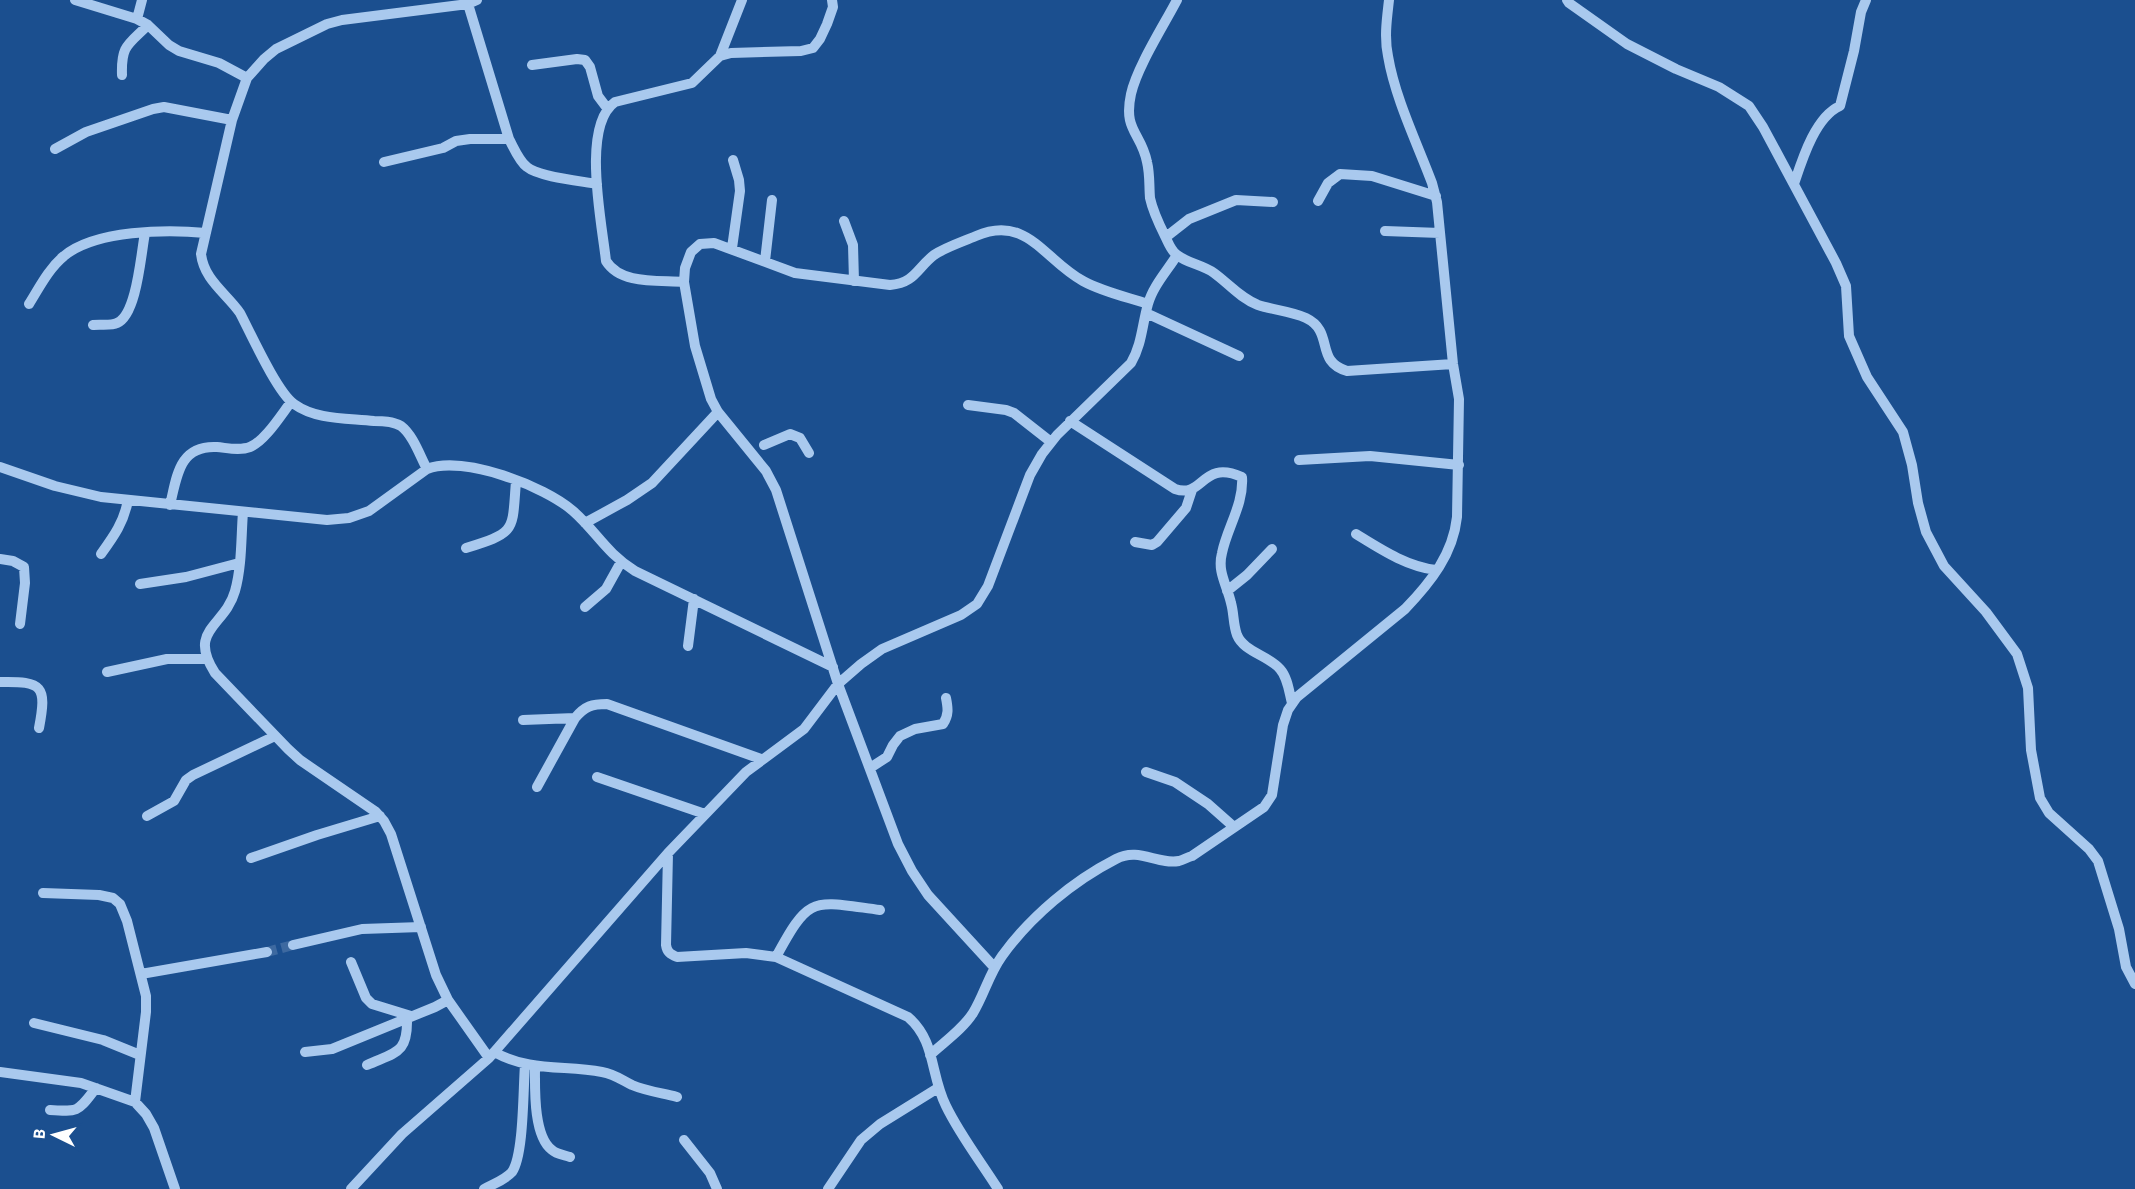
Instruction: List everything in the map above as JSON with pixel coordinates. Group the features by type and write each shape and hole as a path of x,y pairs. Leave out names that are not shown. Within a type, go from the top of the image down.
{"street":[{"path":"75,0 142,22 179,51 219,63 247,78"},
{"path":"122,75 123,50 142,22 142,0"},
{"path":"684,282 621,276 612,270 606,261 597,184 598,134 607,108 615,102 692,83 720,56 742,0"},
{"path":"720,56 731,53 801,51 813,48 827,24 833,7 832,0"},
{"path":"1177,0 1137,75 1128,111 1131,128 1144,151 1148,164 1150,198 1154,212 1177,255 1212,272 1244,298 1257,304 1305,317 1316,324 1322,334 1329,360 1336,368 1347,371 1453,364"},
{"path":"930,1055 971,1017 994,967 1050,903 1061,894 1118,858 1129,854 1142,854 1165,861 1179,861 1192,856 1264,807 1272,795 1283,725 1297,697 1405,609 1419,594 1449,552 1455,536 1460,417 1436,196 1392,77 1386,35 1389,0"},
{"path":"1567,0 1627,44 1676,69 1719,87 1749,106 1763,127 1836,262 1846,286 1849,336 1867,377 1903,432 1926,532 1944,566 1986,612 2018,654 2028,688 2031,750 2040,798 2049,813 2089,849 2098,861 2119,929 2126,967 2135,984"},
{"path":"1794,184 1812,138 1827,114 1840,106 1861,12 1866,0"},
{"path":"427,469 410,436 401,426 390,422 321,416 306,412 291,402 280,387 240,313 208,276 203,266 201,254 232,120 247,78 276,49 327,24 473,2 509,139 527,167 538,173 597,184"},
{"path":"532,65 585,60 590,67 598,96 607,108"},
{"path":"56,148 87,132 164,107 232,120"},
{"path":"384,162 443,148 463,140 509,139"},
{"path":"732,248 740,191 733,160"},
{"path":"1318,201 1328,183 1340,174 1372,176 1436,196"},
{"path":"765,261 772,200"},
{"path":"1166,237 1189,219 1236,200 1273,202"},
{"path":"844,221 853,245 854,281"},
{"path":"29,304 63,256 82,244 98,239 169,230 206,233"},
{"path":"994,967 928,895 898,844 838,684 776,490 757,448 718,412 711,399 695,346 684,282 685,268 691,252 700,244 714,243 807,275 890,285 901,284 912,278 940,252 991,230 1009,230 1026,236 1081,280 1147,309 1239,356"},
{"path":"1385,231 1440,233"},
{"path":"93,325 116,324 124,319 134,294 145,233"},
{"path":"351,1189 402,1134 491,1055 668,853 746,772 804,729 838,684 882,649 961,615 977,604 988,586 1030,475 1051,442 1131,363 1139,350 1147,309 1154,291 1177,255"},
{"path":"170,504 180,467 187,455 205,448 249,448 262,437 291,402"},
{"path":"968,405 1014,413 1051,442"},
{"path":"585,523 652,483 718,412"},
{"path":"1071,421 1175,489 1184,492 1192,490 1210,474 1217,472 1242,477 1241,497 1222,551 1221,576 1240,640 1281,670 1286,678 1292,704"},
{"path":"757,448 790,434 800,438 809,453"},
{"path":"1299,460 1370,456 1459,465"},
{"path":"0,467 78,492 128,500 327,520 349,518 369,511 436,465 455,465 492,471 560,500 621,562 833,667"},
{"path":"466,548 498,538 505,533 513,517 516,481"},
{"path":"1135,542 1152,545 1157,542 1186,508 1192,490"},
{"path":"101,554 120,528 128,500"},
{"path":"243,512 235,593 229,605 209,630 205,645 207,659 215,673 300,760 380,816 391,834 436,975 448,1000 491,1055 530,1065 605,1072 618,1076 632,1085 677,1097"},
{"path":"1356,534 1400,560 1419,568 1436,570"},
{"path":"1227,591 1247,575 1272,549"},
{"path":"0,559 13,561 24,567 25,583 20,624"},
{"path":"585,607 606,589 621,562"},
{"path":"140,584 186,577 239,563"},
{"path":"688,646 694,599"},
{"path":"107,672 166,659 207,659"},
{"path":"0,682 23,682 34,685 41,691 44,704 39,728"},
{"path":"870,768 887,757 900,736 915,729 943,724 947,719 948,711 945,698"},
{"path":"537,788 574,718 582,709 592,704 607,704 761,759"},
{"path":"523,720 574,718"},
{"path":"147,816 174,801 186,780 193,775 275,736"},
{"path":"1146,772 1175,782 1208,804 1234,827"},
{"path":"597,777 705,814"},
{"path":"251,858 380,816"},
{"path":"668,853 666,950 677,957 746,953 776,957 908,1017 919,1027 927,1041 938,1088 946,1107 998,1189"},
{"path":"43,893 99,895 113,898 120,904 127,921 146,996 135,1102"},
{"path":"776,957 795,922 815,904 830,903 880,910"},
{"path":"293,945 362,928 421,927"},
{"path":"141,974 267,952"},
{"path":"351,962 366,998 372,1004 409,1017"},
{"path":"305,1052 332,1049 448,1000"},
{"path":"367,1065 396,1052 404,1045 408,1037 409,1017"},
{"path":"34,1023 103,1040 141,1055"},
{"path":"530,1065 536,1113 543,1137 552,1151 570,1157"},
{"path":"484,1189 507,1177 519,1157 530,1065"},
{"path":"0,1072 64,1079 135,1102 146,1114 154,1128 175,1189"},
{"path":"50,1110 79,1109 96,1088"},
{"path":"828,1189 861,1140 880,1124 938,1088"},
{"path":"684,1140 710,1173 717,1189"}],"tunnel":[{"path":"267,952 293,945"}]}
